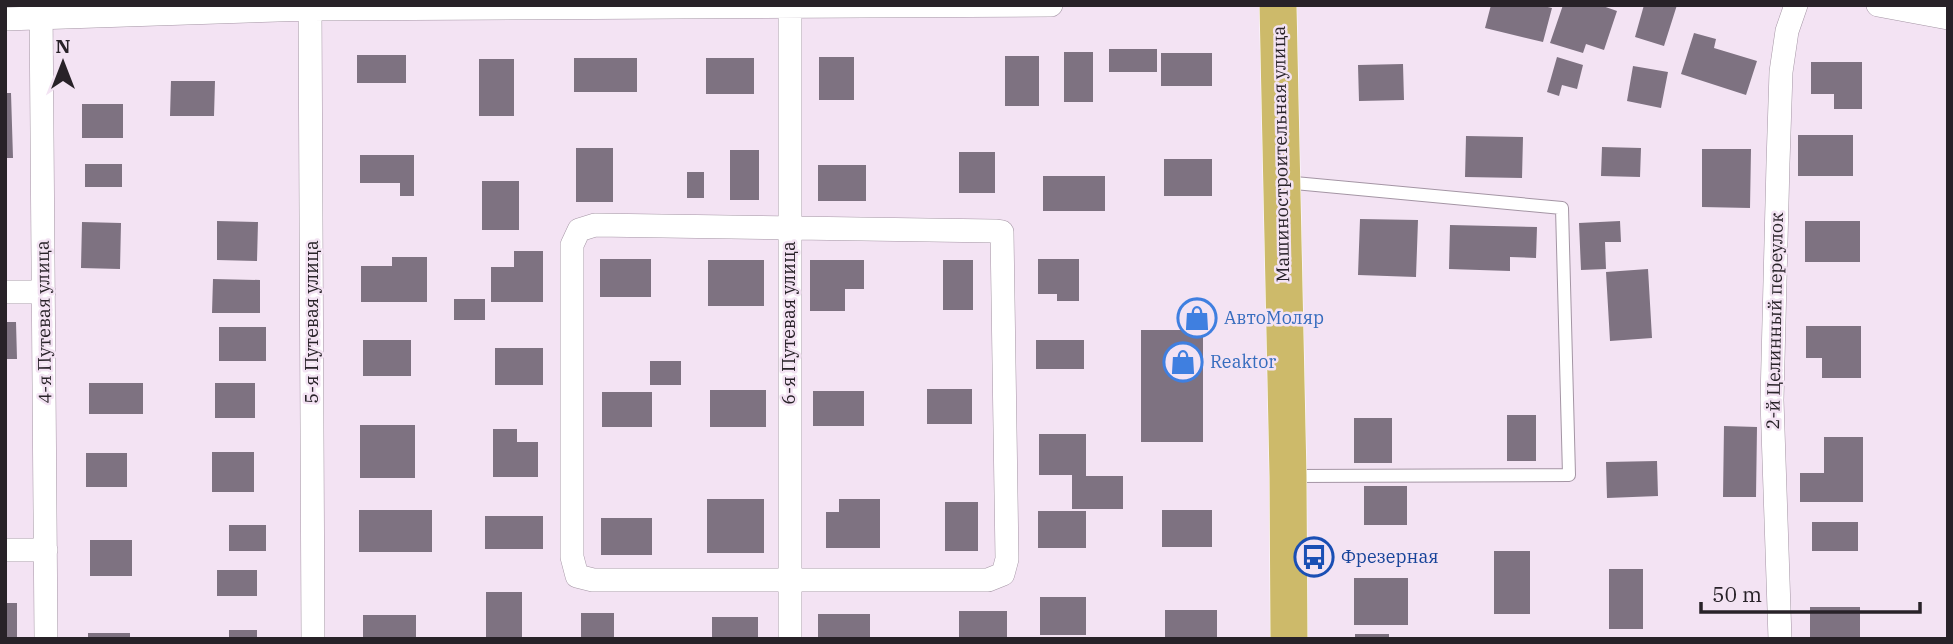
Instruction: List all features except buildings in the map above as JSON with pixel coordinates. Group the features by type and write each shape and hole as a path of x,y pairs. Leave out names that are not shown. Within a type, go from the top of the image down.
{"main road":[{"name":"Машиностроительная улица","path":"1278,5 1289,639"}],"street":[{"path":"5,19 41,12 310,7 1051,5"},
{"name":"2-й Целинный переулок","path":"1780,639 1772,400 1777,191 1781,72 1787,31 1796,5"},
{"path":"1878,5 1948,18"},
{"name":"5-я Путевая улица","path":"310,7 313,639"},
{"name":"6-я Путевая улица","path":"790,7 790,639"},
{"name":"4-я Путевая улица","path":"41,12 46,639"},
{"path":"594,225 1002,232 1007,559 1003,574 988,580 790,581 593,580 577,576 572,557 572,245 579,230 594,225"},
{"path":"5,292 44,292"},
{"path":"5,550 46,550"}],"lane":[{"path":"1281,182 1562,208 1569,475 1288,475"}],"place":[{"name":"АвтоМоляр","path":"1197,318"},
{"name":"Reaktor","path":"1183,362"},
{"name":"Фрезерная","path":"1314,557"}]}
